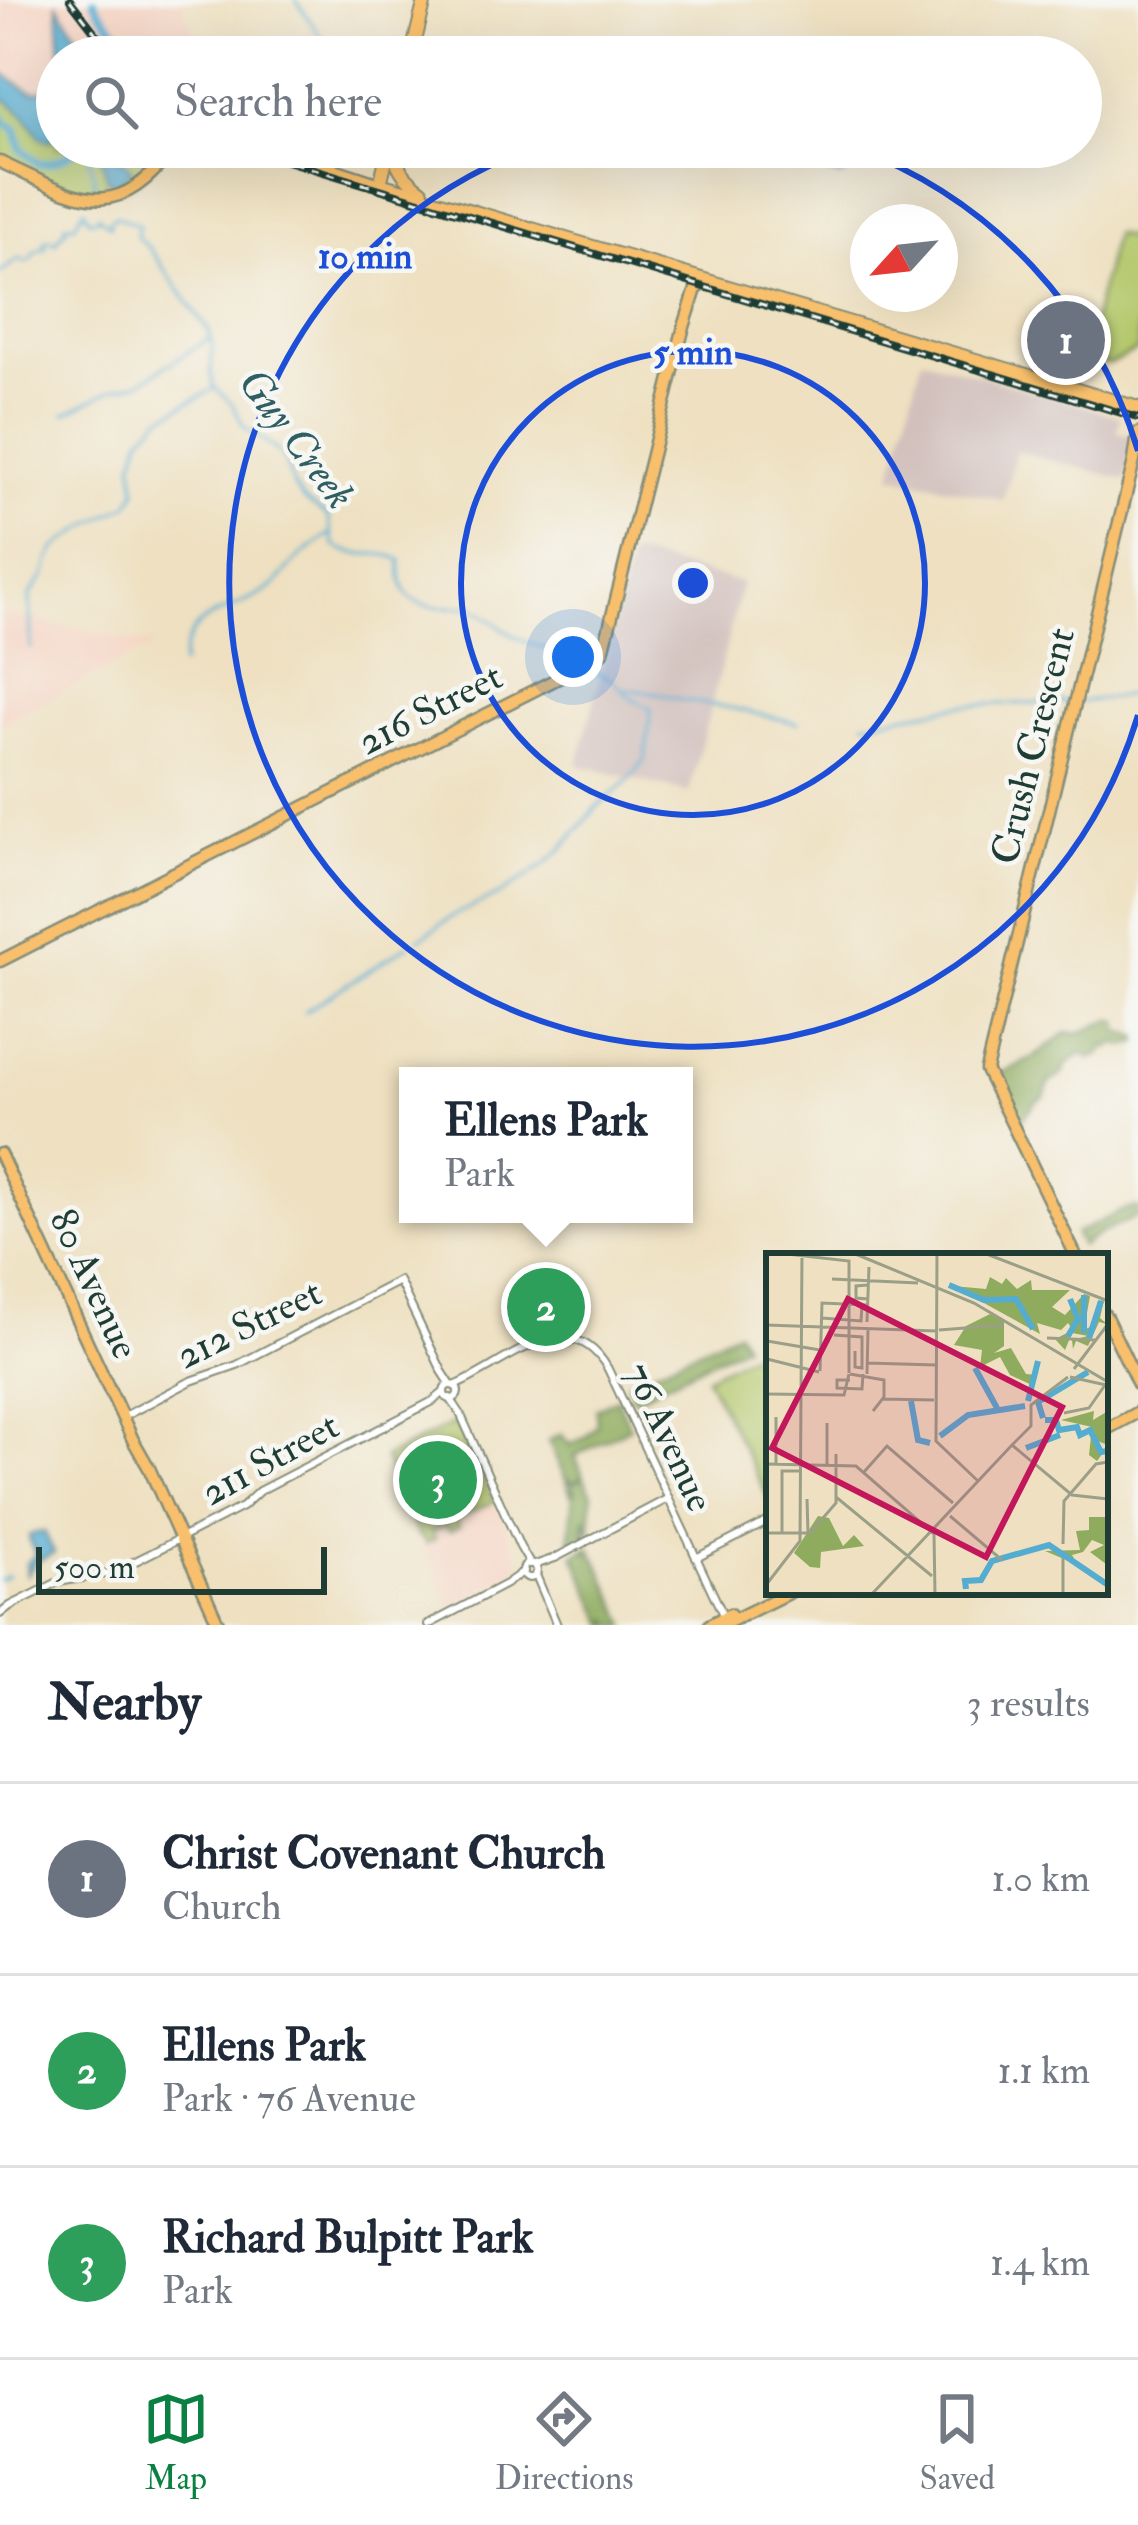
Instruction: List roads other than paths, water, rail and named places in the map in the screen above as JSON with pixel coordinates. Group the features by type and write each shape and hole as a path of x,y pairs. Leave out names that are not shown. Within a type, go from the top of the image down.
{"highway":[{"path":"416,36 424,0"},
{"path":"385,168 380,184 599,247 701,283"},
{"path":"399,168 433,198"},
{"path":"599,247 701,283 822,314 1135,408"}],"main road":[{"path":"0,162 64,192 104,198 125,194 159,168"},
{"path":"332,168 380,184"},
{"path":"683,330 701,283"},
{"name":"216 Street","path":"0,961 603,652 683,330 701,283"},
{"name":"Crush Crescent","path":"1075,1253 987,1073 1138,433"},
{"name":"80 Avenue","path":"0,1154 215,1625"},
{"path":"1108,1321 1138,1384"},
{"path":"1108,1429 1138,1414"},
{"path":"723,1621 771,1595"},
{"path":"709,1625 783,1595"}],"street":[{"name":"212 Street","path":"123,1418 399,1281 451,1392"},
{"name":"76 Avenue","path":"540,1341 565,1339 600,1357 723,1621"},
{"name":"211 Street","path":"0,1614 58,1582 112,1574 540,1341"},
{"path":"451,1392 555,1625"},
{"path":"428,1625 669,1498"},
{"path":"696,1558 766,1523"}],"water":[{"path":"58,5 78,36 60,36"},
{"path":"0,72 36,91 36,131 24,114 0,95"},
{"path":"105,168 132,171 114,183"},
{"path":"816,168 848,168 839,177"},
{"path":"44,1531 54,1553 36,1562 27,1574 26,1564 35,1555 30,1535"}],"waterway":[{"path":"94,0 122,36"},
{"path":"296,0 321,36"},
{"path":"0,112 5,123 16,129 21,149 36,161"},
{"path":"91,168 96,192"},
{"name":"Guy Creek","path":"0,273 20,258 32,259 36,251 47,247 46,240 55,243 65,224 75,224 84,209 90,220 98,215 110,226 115,216 139,225 137,237 209,331 213,386 233,405 244,427 278,451 303,499 328,517 334,545 401,560 401,578 412,599 432,606 472,607 515,636 577,662"},
{"path":"65,414 114,389 140,382 209,339"},
{"path":"31,648 30,595 56,547 129,504 137,490 133,463 142,437 161,417 214,389"},
{"path":"182,665 186,646 203,622 272,587 300,556 330,534"},
{"name":"Guy Creek","path":"419,939 543,866 645,760 651,709 590,669"},
{"path":"623,689 798,723"},
{"path":"1081,702 1138,694"},
{"path":"1010,704 1071,702"},
{"path":"865,722 963,705 1007,704"},
{"name":"Guy Creek","path":"304,1012 408,945"},
{"path":"0,1580 8,1576"}],"railway":[{"path":"70,0 98,36"},
{"path":"311,168 1138,418"}],"place":[{"name":"Christ Covenant Church","path":"1066,340"},
{"name":"Ellens Park","path":"546,1307"},
{"name":"Richard Bulpitt Park","path":"438,1480"}]}
